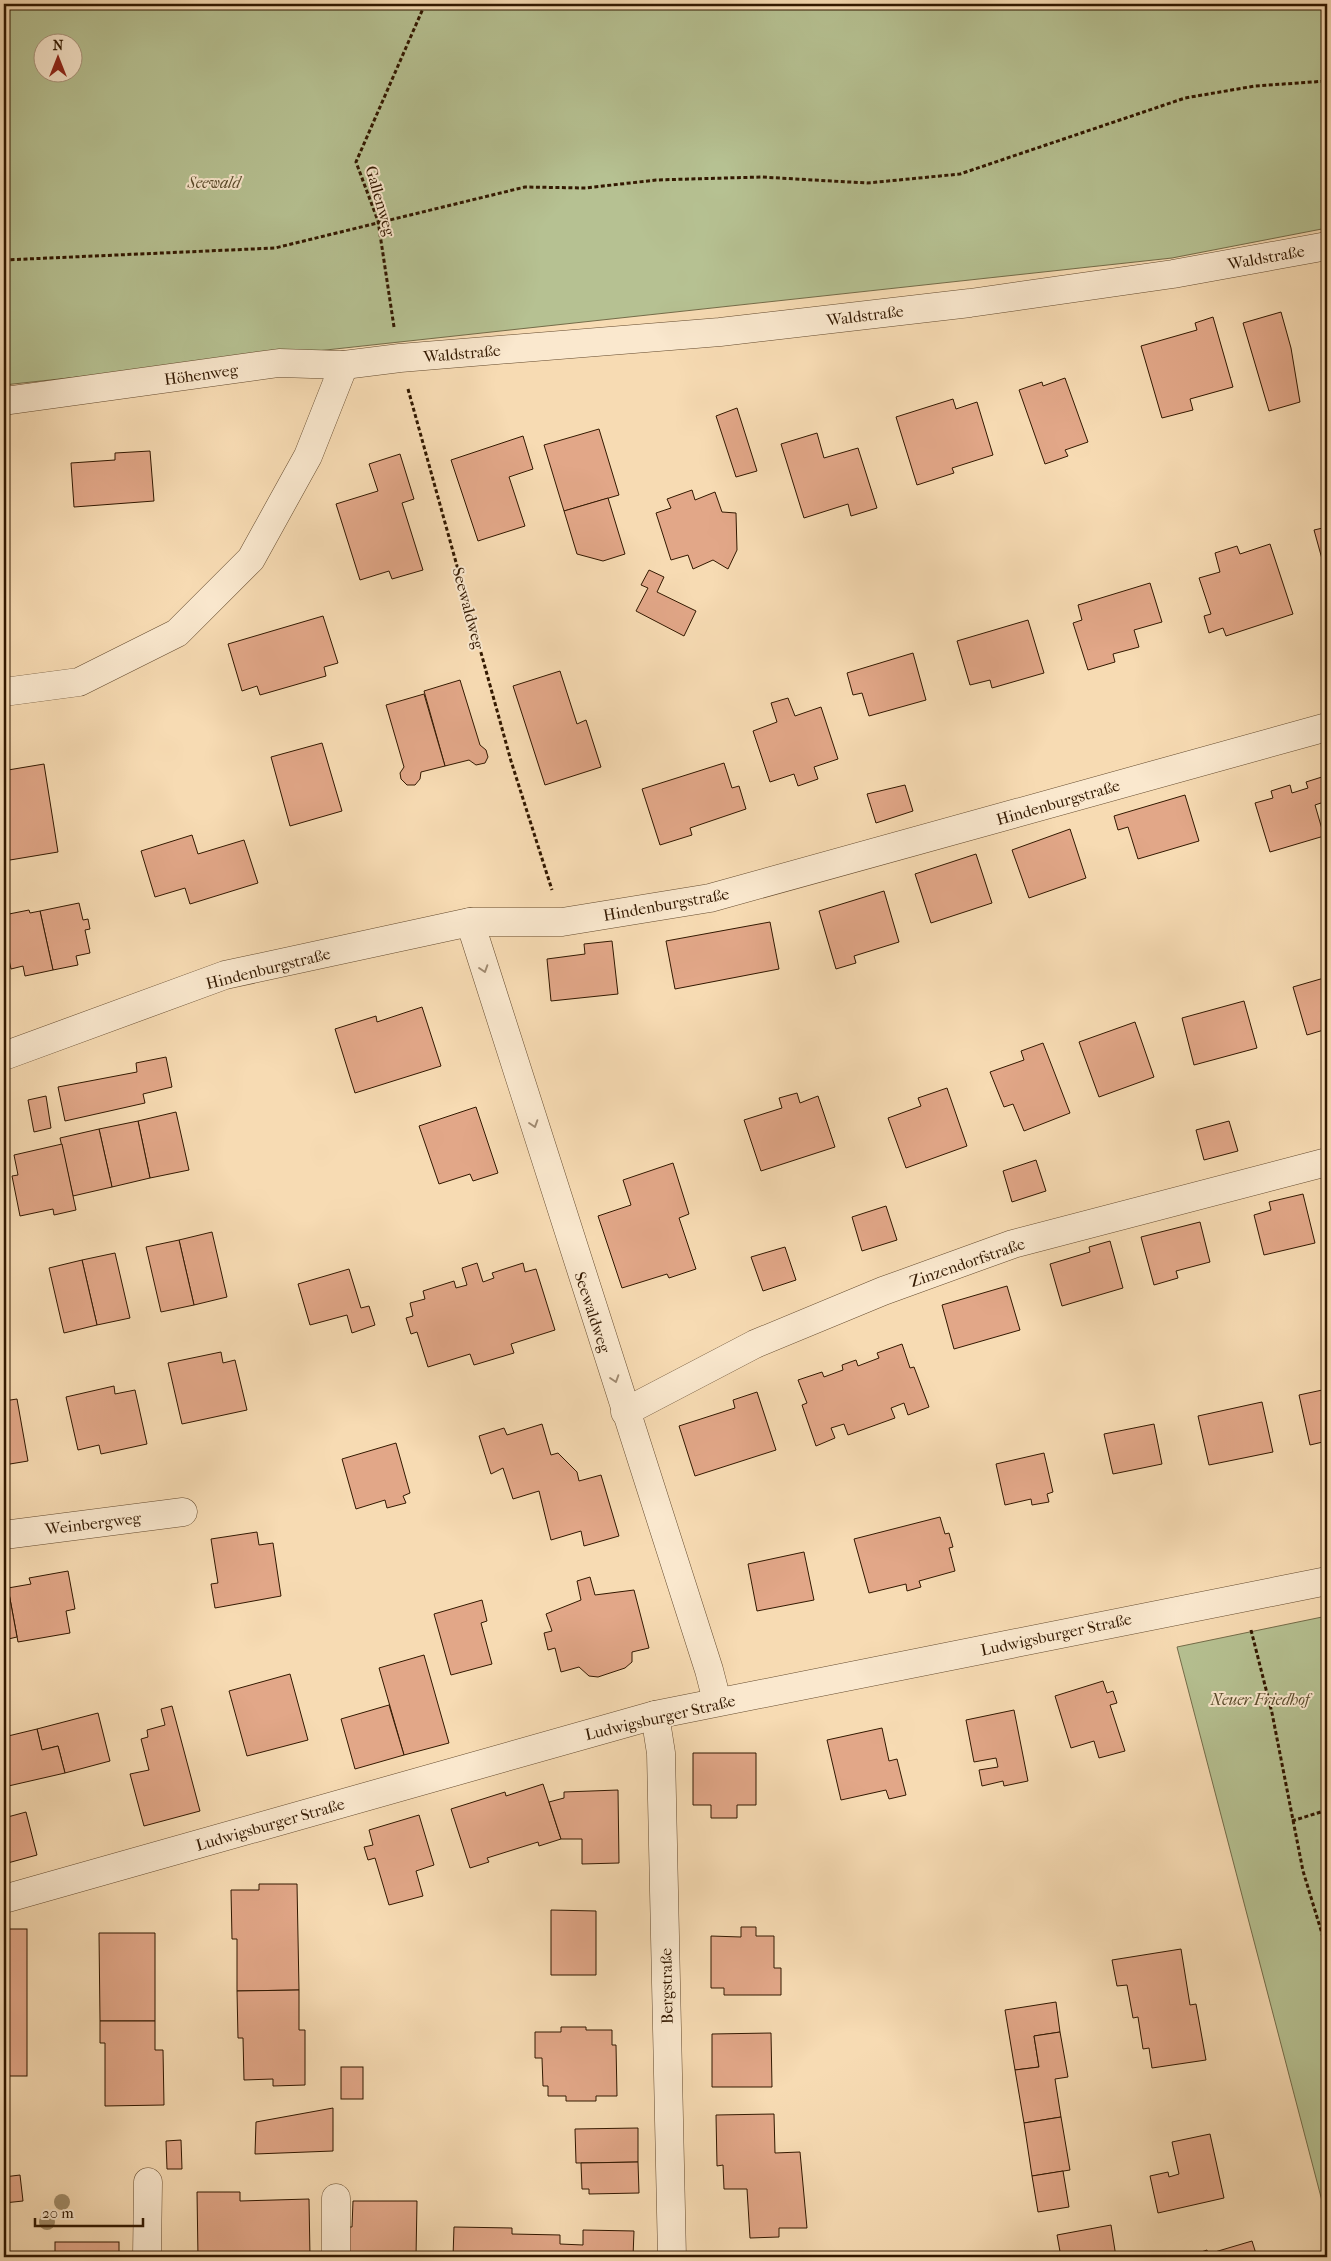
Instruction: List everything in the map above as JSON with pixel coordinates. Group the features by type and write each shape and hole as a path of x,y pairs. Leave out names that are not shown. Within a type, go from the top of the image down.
{"street":[{"name":"Waldstraße","path":"400,358 720,332 970,303 1173,274 1327,246"},
{"name":"Höhenweg","path":"4,400 279,363 344,365 400,358"},
{"path":"4,692 79,682 177,634 251,559 308,456 344,365"},
{"name":"Hindenburgstraße","path":"4,1056 225,975 470,922 562,922 710,898 1327,727"},
{"name":"Seewaldweg","path":"470,922 625,1412 710,1670 717,1701"},
{"name":"Zinzendorfstraße","path":"625,1412 755,1344 883,1291 1013,1244 1327,1162"},
{"name":"Weinbergweg","path":"4,1535 183,1512"},
{"name":"Ludwigsburger Straße","path":"4,1899 655,1715 1098,1625 1327,1581"},
{"name":"Bergstraße","path":"655,1715 661,1754 672,2257"},
{"path":"147,2257 148,2182"},
{"path":"336,2198 336,2257"}],"path":[{"name":"Gallenweg","path":"400,358 378,221 356,162 425,4"},
{"path":"4,260 275,248 378,221 525,188 586,188 656,180 761,177 867,183 960,174 1185,98 1255,86 1327,81"},
{"name":"Seewaldweg","path":"400,358 511,761 542,857"},
{"path":"1242,1598 1272,1713 1303,1871 1327,1950"},
{"path":"1292,1821 1327,1810"}],"green space":[{"name":"Seewald","path":"4,4 1327,4 1327,228 1172,258 4,385"},
{"name":"Neuer Friedhof","path":"1327,1616 1327,2220 1177,1647"}],"building":[{"path":"1281,312 1291,348 1300,402 1269,411 1243,323"},
{"path":"1213,317 1233,387 1190,399 1193,410 1162,418 1141,346 1197,330 1195,323"},
{"path":"1065,378 1088,442 1065,450 1068,456 1045,464 1019,390 1042,382 1043,386"},
{"path":"953,399 956,409 977,402 993,455 952,468 954,473 917,485 896,417"},
{"path":"737,408 757,471 736,477 716,416"},
{"path":"599,429 619,495 564,511 544,445"},
{"path":"817,433 824,458 858,448 877,508 851,516 848,504 804,518 781,444"},
{"path":"523,436 533,469 509,477 525,526 478,541 451,460"},
{"path":"150,451 154,501 74,507 71,463 115,460 115,453"},
{"path":"400,454 414,499 402,503 423,570 392,579 389,571 360,580 336,504 378,491 369,464"},
{"path":"692,490 695,500 715,492 722,512 736,513 737,550 728,569 713,560 693,569 688,555 671,560 656,513 671,508 667,499"},
{"path":"608,498 625,554 603,561 577,554 564,511"},
{"path":"1327,527 1327,577 1314,530"},
{"path":"1270,544 1293,614 1226,636 1223,628 1209,633 1204,616 1211,614 1199,578 1220,572 1215,553 1237,546 1240,554"},
{"path":"649,570 664,577 657,592 696,611 684,636 636,611 648,588 641,585"},
{"path":"1150,583 1162,622 1134,630 1139,647 1113,654 1115,662 1088,670 1073,623 1082,620 1078,605"},
{"path":"323,616 338,663 324,667 326,676 260,695 257,686 242,691 228,644"},
{"path":"1028,620 1044,673 992,688 990,680 970,685 957,641"},
{"path":"913,653 926,700 869,716 862,693 853,695 847,673"},
{"path":"560,671 577,724 586,720 601,767 545,785 513,686"},
{"path":"460,680 480,745 486,750 488,757 485,763 476,765 469,760 445,766 424,691"},
{"path":"424,694 445,766 421,772 420,779 415,785 407,785 401,779 400,773 404,767 386,705"},
{"path":"788,698 795,716 821,707 838,759 814,767 818,779 798,786 794,774 770,782 753,731 777,722 771,703"},
{"path":"322,743 342,811 290,826 271,757"},
{"path":"724,763 732,788 739,786 746,809 690,828 692,835 660,845 642,789"},
{"path":"44,764 58,852 4,861 4,781 9,780 8,770"},
{"path":"1325,776 1327,801 1315,805 1324,836 1270,852 1255,803 1273,798 1271,791 1290,785 1292,793 1308,788 1306,782"},
{"path":"905,785 913,811 876,823 867,794"},
{"path":"1185,795 1199,841 1138,859 1128,827 1118,830 1114,816"},
{"path":"1070,829 1086,878 1029,898 1012,850"},
{"path":"192,835 198,854 244,840 258,883 190,904 185,888 155,897 141,851"},
{"path":"976,854 992,903 931,923 915,874"},
{"path":"884,891 899,942 854,956 856,963 836,969 819,911"},
{"path":"79,903 83,920 88,919 90,929 85,930 90,953 76,956 78,965 53,970 40,911"},
{"path":"29,910 30,913 40,911 53,970 25,976 23,966 11,969 7,950 4,951 4,915"},
{"path":"770,922 779,969 675,989 666,941"},
{"path":"612,941 618,994 551,1001 547,959 585,954 584,944"},
{"path":"1327,970 1327,1029 1307,1035 1293,987 1324,978 1322,972"},
{"path":"1244,1001 1257,1048 1194,1065 1182,1018"},
{"path":"422,1007 441,1066 355,1093 335,1029 376,1016 377,1022"},
{"path":"1135,1022 1154,1077 1099,1097 1079,1042"},
{"path":"1043,1043 1070,1113 1024,1131 1013,1104 1004,1107 990,1072 1024,1060 1021,1051"},
{"path":"166,1057 172,1087 143,1094 145,1103 65,1121 58,1087 137,1072 136,1063"},
{"path":"947,1088 967,1146 906,1168 888,1118 921,1106 918,1098"},
{"path":"797,1093 800,1103 818,1096 835,1147 761,1171 744,1120 782,1108 779,1098"},
{"path":"46,1096 51,1128 34,1132 28,1100"},
{"path":"476,1107 498,1173 473,1181 470,1174 439,1184 419,1126"},
{"path":"176,1112 189,1170 150,1178 138,1121"},
{"path":"138,1121 150,1178 112,1187 99,1129"},
{"path":"1229,1121 1238,1151 1204,1160 1196,1130"},
{"path":"99,1129 112,1187 73,1196 60,1138"},
{"path":"62,1144 76,1210 54,1215 53,1209 20,1216 12,1176 18,1175 14,1155"},
{"path":"1036,1160 1046,1191 1012,1202 1003,1171"},
{"path":"673,1163 689,1214 679,1218 696,1269 669,1278 667,1274 622,1288 598,1216 631,1205 623,1180"},
{"path":"1303,1194 1315,1243 1264,1255 1254,1215 1271,1210 1269,1202"},
{"path":"886,1206 897,1240 862,1251 852,1217"},
{"path":"1200,1222 1210,1262 1176,1271 1178,1278 1154,1285 1141,1237"},
{"path":"212,1232 227,1297 194,1305 179,1240"},
{"path":"179,1240 194,1305 161,1312 146,1247"},
{"path":"1110,1241 1123,1288 1062,1306 1050,1264 1090,1252 1089,1247"},
{"path":"785,1247 796,1280 763,1291 751,1257"},
{"path":"115,1253 130,1318 97,1325 82,1260"},
{"path":"82,1260 97,1325 64,1333 49,1268"},
{"path":"477,1263 483,1282 494,1278 492,1273 523,1263 525,1272 536,1269 555,1330 511,1344 514,1353 474,1365 470,1354 428,1367 417,1332 411,1334 406,1318 413,1316 410,1303 425,1299 423,1291 454,1281 456,1288 467,1285 462,1268"},
{"path":"349,1269 361,1308 369,1306 375,1325 352,1333 347,1315 310,1325 298,1284"},
{"path":"1007,1286 1020,1330 954,1349 942,1305"},
{"path":"902,1344 910,1368 914,1367 929,1407 908,1415 904,1403 891,1408 895,1418 848,1435 844,1424 831,1428 835,1438 816,1446 802,1405 807,1403 798,1380 822,1372 824,1377 843,1370 842,1365 856,1360 858,1366 879,1358 877,1353"},
{"path":"221,1352 223,1363 235,1360 247,1410 182,1424 168,1363"},
{"path":"114,1386 115,1394 135,1390 147,1444 101,1454 99,1445 78,1450 66,1397"},
{"path":"1327,1389 1327,1441 1310,1445 1299,1395"},
{"path":"757,1392 776,1450 695,1476 679,1426 735,1408 733,1400"},
{"path":"17,1399 28,1461 4,1465 4,1401"},
{"path":"1262,1402 1273,1452 1209,1465 1198,1416"},
{"path":"542,1424 551,1455 558,1453 577,1472 579,1481 601,1475 619,1536 584,1546 581,1531 551,1540 539,1491 513,1499 503,1468 491,1474 479,1436 504,1428 507,1435"},
{"path":"1154,1424 1162,1464 1113,1474 1104,1434"},
{"path":"396,1443 410,1493 403,1496 406,1503 387,1508 385,1500 356,1509 342,1459"},
{"path":"1044,1453 1053,1492 1047,1494 1049,1502 1032,1505 1031,1499 1005,1505 996,1464"},
{"path":"940,1517 945,1534 949,1533 953,1547 949,1548 955,1571 919,1581 921,1587 907,1591 906,1584 869,1593 854,1539"},
{"path":"257,1532 259,1545 273,1543 281,1596 215,1608 211,1584 218,1583 211,1539"},
{"path":"804,1552 814,1600 757,1611 748,1564"},
{"path":"68,1571 75,1609 66,1611 70,1633 18,1642 8,1588 31,1584 29,1578"},
{"path":"590,1577 595,1595 634,1590 649,1648 632,1652 632,1662 625,1668 598,1677 589,1676 579,1667 561,1672 555,1648 548,1650 544,1633 552,1631 546,1614 581,1600 577,1581"},
{"path":"8,1588 17,1637 4,1640 4,1589"},
{"path":"482,1600 487,1621 481,1623 492,1664 451,1675 434,1614"},
{"path":"424,1655 449,1743 404,1755 379,1668"},
{"path":"290,1674 308,1740 247,1756 229,1691"},
{"path":"1103,1681 1107,1693 1113,1691 1117,1703 1110,1705 1125,1751 1099,1758 1094,1741 1071,1748 1055,1696"},
{"path":"389,1705 404,1755 355,1769 341,1719"},
{"path":"172,1706 200,1811 144,1826 130,1774 149,1770 141,1739 148,1737 147,1730 165,1725 161,1709"},
{"path":"1014,1710 1028,1781 1004,1786 1003,1781 982,1786 979,1770 998,1767 996,1758 974,1762 966,1720"},
{"path":"98,1713 110,1761 65,1773 58,1746 42,1750 37,1729"},
{"path":"882,1728 889,1761 897,1759 906,1795 889,1799 886,1790 841,1800 827,1740"},
{"path":"37,1729 42,1750 58,1746 65,1773 4,1787 4,1737"},
{"path":"693,1753 756,1753 756,1805 737,1805 737,1818 711,1818 711,1805 693,1805"},
{"path":"543,1784 561,1839 539,1846 538,1842 487,1858 489,1862 470,1868 451,1809 505,1792 506,1796"},
{"path":"618,1790 619,1863 582,1864 582,1839 561,1839 549,1802 564,1798 564,1792"},
{"path":"26,1812 37,1855 4,1864 4,1818"},
{"path":"419,1815 434,1865 416,1871 423,1896 389,1905 375,1858 368,1860 364,1847 373,1845 369,1830"},
{"path":"259,1884 297,1884 299,1990 237,1991 237,1939 232,1939 231,1890 259,1890"},
{"path":"551,1910 596,1911 596,1975 551,1975"},
{"path":"741,1927 756,1927 756,1936 774,1936 774,1968 781,1968 781,1995 724,1995 724,1988 711,1988 711,1936 741,1937"},
{"path":"4,1929 27,1929 27,2076 4,2076"},
{"path":"99,1933 155,1933 155,2021 100,2021"},
{"path":"1181,1949 1190,2005 1196,2004 1206,2060 1152,2068 1149,2048 1143,2049 1138,2017 1133,2018 1127,1985 1117,1986 1112,1960"},
{"path":"299,1990 299,2030 305,2030 305,2085 273,2086 273,2079 244,2080 243,2038 238,2038 237,1991"},
{"path":"1056,2002 1060,2032 1034,2036 1039,2067 1015,2070 1005,2010"},
{"path":"100,2021 155,2021 155,2050 163,2050 164,2105 105,2106 105,2043 100,2043"},
{"path":"561,2027 586,2027 586,2030 612,2030 612,2045 616,2045 617,2096 596,2096 596,2101 566,2101 566,2096 548,2096 548,2086 543,2086 542,2058 535,2058 535,2032 561,2032"},
{"path":"1060,2032 1068,2077 1055,2079 1061,2117 1024,2123 1015,2070 1039,2067 1034,2036"},
{"path":"771,2033 772,2087 712,2087 712,2034"},
{"path":"341,2067 363,2067 363,2099 341,2099"},
{"path":"333,2108 333,2151 255,2154 256,2122"},
{"path":"774,2114 775,2153 800,2152 807,2228 779,2228 779,2237 750,2238 747,2189 724,2189 723,2165 717,2166 716,2115"},
{"path":"1061,2117 1070,2170 1032,2176 1024,2123"},
{"path":"638,2128 638,2162 576,2163 575,2129"},
{"path":"1210,2134 1224,2198 1158,2213 1150,2176 1168,2172 1169,2177 1179,2174 1172,2142"},
{"path":"181,2140 182,2169 167,2169 166,2141"},
{"path":"638,2162 639,2193 589,2194 589,2189 582,2189 581,2163"},
{"path":"1063,2171 1069,2207 1038,2212 1032,2176"},
{"path":"20,2175 23,2201 4,2203 4,2177"},
{"path":"197,2192 240,2192 240,2201 309,2199 310,2257 198,2257"},
{"path":"353,2201 417,2201 416,2257 352,2257 352,2255 345,2255 345,2227 352,2227"},
{"path":"1111,2225 1116,2257 1061,2257 1057,2235"},
{"path":"454,2227 512,2228 512,2234 560,2235 560,2244 583,2245 583,2230 634,2231 633,2257 453,2257"},
{"path":"1252,2241 1257,2257 1186,2257 1207,2250 1208,2254"},
{"path":"55,2242 119,2242 119,2257 55,2257"}]}
